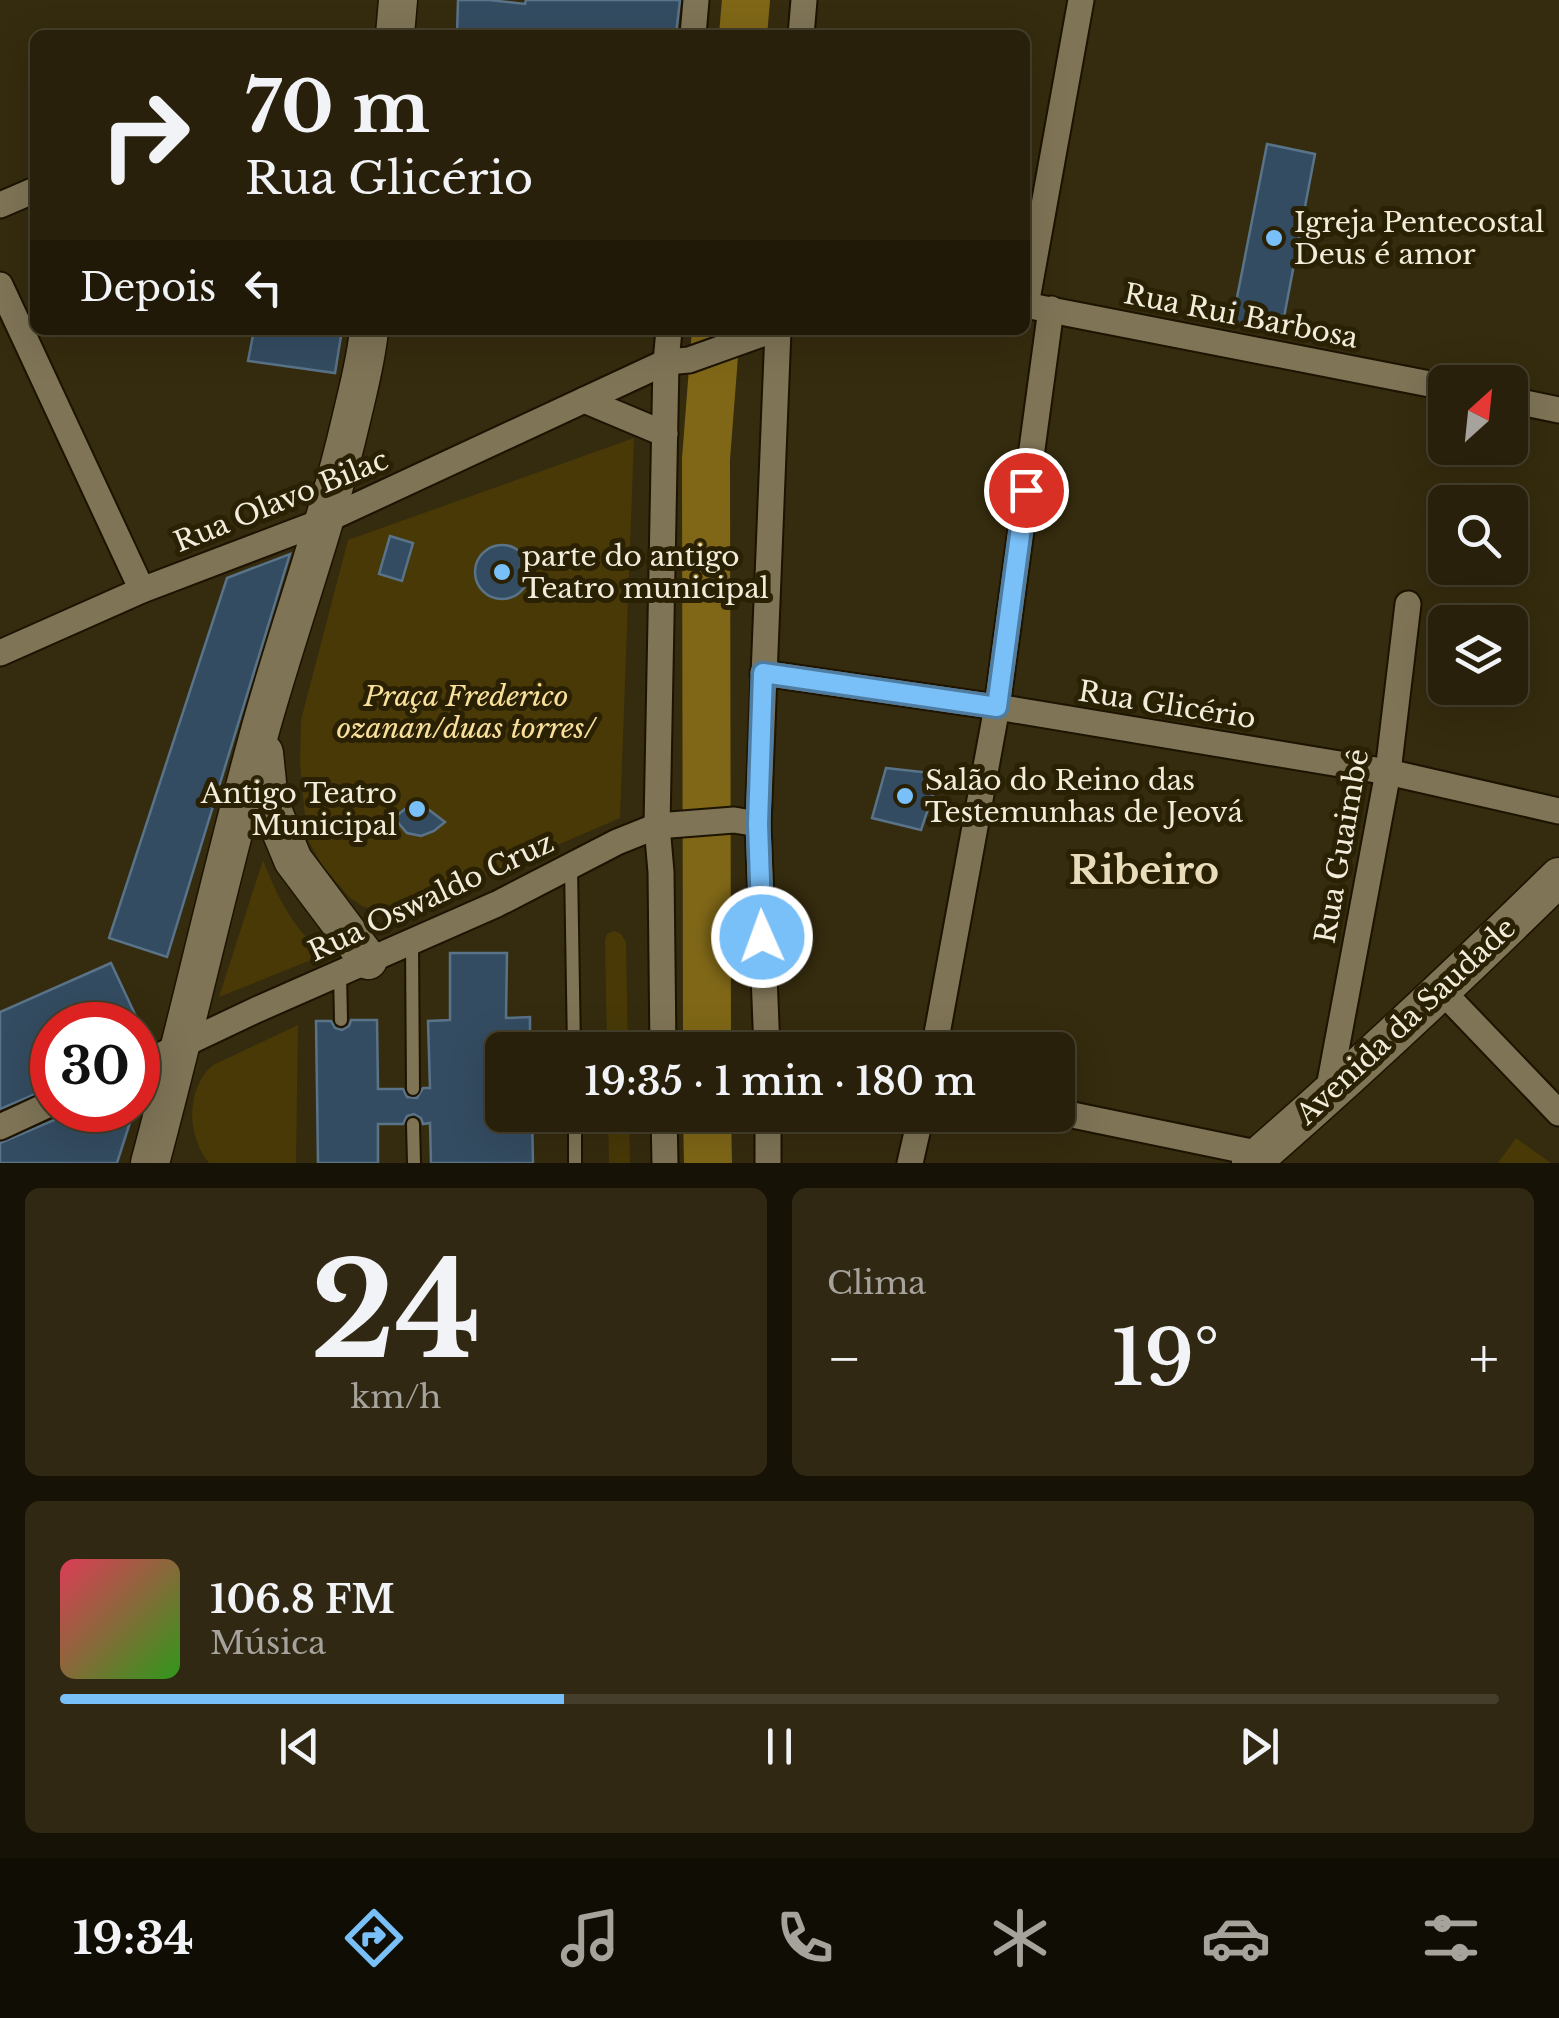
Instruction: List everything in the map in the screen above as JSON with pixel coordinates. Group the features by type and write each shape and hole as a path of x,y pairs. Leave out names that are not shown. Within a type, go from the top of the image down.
{"street":[{"path":"395,30 398,0"},
{"path":"693,30 696,0"},
{"path":"801,30 804,0"},
{"path":"937,1032 997,707 1034,306 1080,0"},
{"path":"0,204 30,192"},
{"path":"0,284 142,590"},
{"name":"Rua Rui Barbosa","path":"1034,306 1428,384"},
{"path":"153,1162 201,954 262,724 326,520 368,335"},
{"path":"664,1032 661,872 668,824 665,434 678,361 670,335"},
{"name":"Rua Olavo Bilac","path":"0,653 142,590 326,520 584,400 678,361 759,335"},
{"path":"765,1032 746,822 763,673 768,335"},
{"path":"584,400 665,434"},
{"path":"1528,404 1559,410"},
{"name":"Rua Guaimbê","path":"1327,1098 1388,772 1408,604"},
{"name":"Rua Glicério","path":"763,673 997,707 1388,772 1559,812"},
{"path":"262,724 269,802 293,860 354,966"},
{"name":"Rua Oswaldo Cruz","path":"160,1056 497,904 616,842 668,824 746,822"},
{"name":"Avenida da Saudade","path":"1256,1159 1442,991 1559,877"},
{"path":"1442,991 1559,1113"},
{"path":"0,1126 30,1113"},
{"path":"1075,1116 1256,1159"},
{"path":"664,1132 665,1163"},
{"path":"768,1132 768,1163"},
{"path":"910,1163 917,1132"}],"lane":[{"path":"571,866 574,1032"},
{"path":"412,941 413,1088"},
{"path":"342,1020 354,966"},
{"path":"413,1124 414,1163"},
{"path":"574,1132 575,1163"}],"green space":[{"name":"Praça Frederico ozanan/duas torres/","path":"634,438 620,818 408,910 373,910 362,906 349,897 322,865 307,838 300,763 301,720 348,540"},
{"path":"263,860 288,912 326,954 219,997"},
{"path":"614,931 626,942 628,1032 607,1032 607,934"},
{"path":"298,1025 296,1163 209,1163 196,1140 192,1113 197,1087 204,1075 213,1065"},
{"path":"608,1132 629,1132 630,1163 609,1163"},
{"path":"1516,1138 1551,1163 1498,1163"}],"building":[{"path":"458,0 525,4 526,0 680,0 677,30 457,30"},
{"name":"Igreja Pentecostal Deus é amor","path":"1267,144 1315,154 1281,333 1232,323"},
{"path":"253,335 341,335 335,373 248,361"},
{"path":"390,536 413,543 402,581 379,574"},
{"name":"parte do antigo Teatro municipal","path":"502,545 521,553 529,572 521,591 502,599 483,591 475,572 483,553"},
{"path":"290,554 167,957 109,938 227,578"},
{"name":"Salão do Reino das Testemunhas de Jeová","path":"886,768 940,774 921,830 872,818"},
{"name":"Antigo Teatro Municipal","path":"416,800 445,822 421,836 407,833 394,818"},
{"path":"450,953 507,953 506,1018 530,1017 530,1032 485,1032 485,1132 532,1132 533,1163 431,1163 430,1123 423,1124 414,1114 407,1116 403,1124 378,1124 378,1163 318,1163 316,1021 331,1021 342,1030 351,1020 377,1020 378,1089 403,1089 407,1097 417,1098 423,1088 430,1088 428,1021 450,1020"},
{"path":"111,963 129,1002 30,1002 30,1096 0,1109 0,1012"},
{"path":"30,1130 127,1132 117,1163 0,1163 0,1143"}],"waterway":[{"path":"743,30 746,0"},
{"path":"707,1032 706,459 716,335"},
{"path":"707,1132 708,1163"}],"place":[{"name":"Igreja Pentecostal Deus é amor","path":"1274,238"},
{"name":"parte do antigo Teatro municipal","path":"502,572"},
{"name":"Salão do Reino das Testemunhas de Jeová","path":"905,796"},
{"name":"Antigo Teatro Municipal","path":"417,809"}],"district":[{"name":"Ribeiro","path":"1144,870"}],"route":[{"path":"762,937 758,824 763,673 997,707 1026,490"}]}
